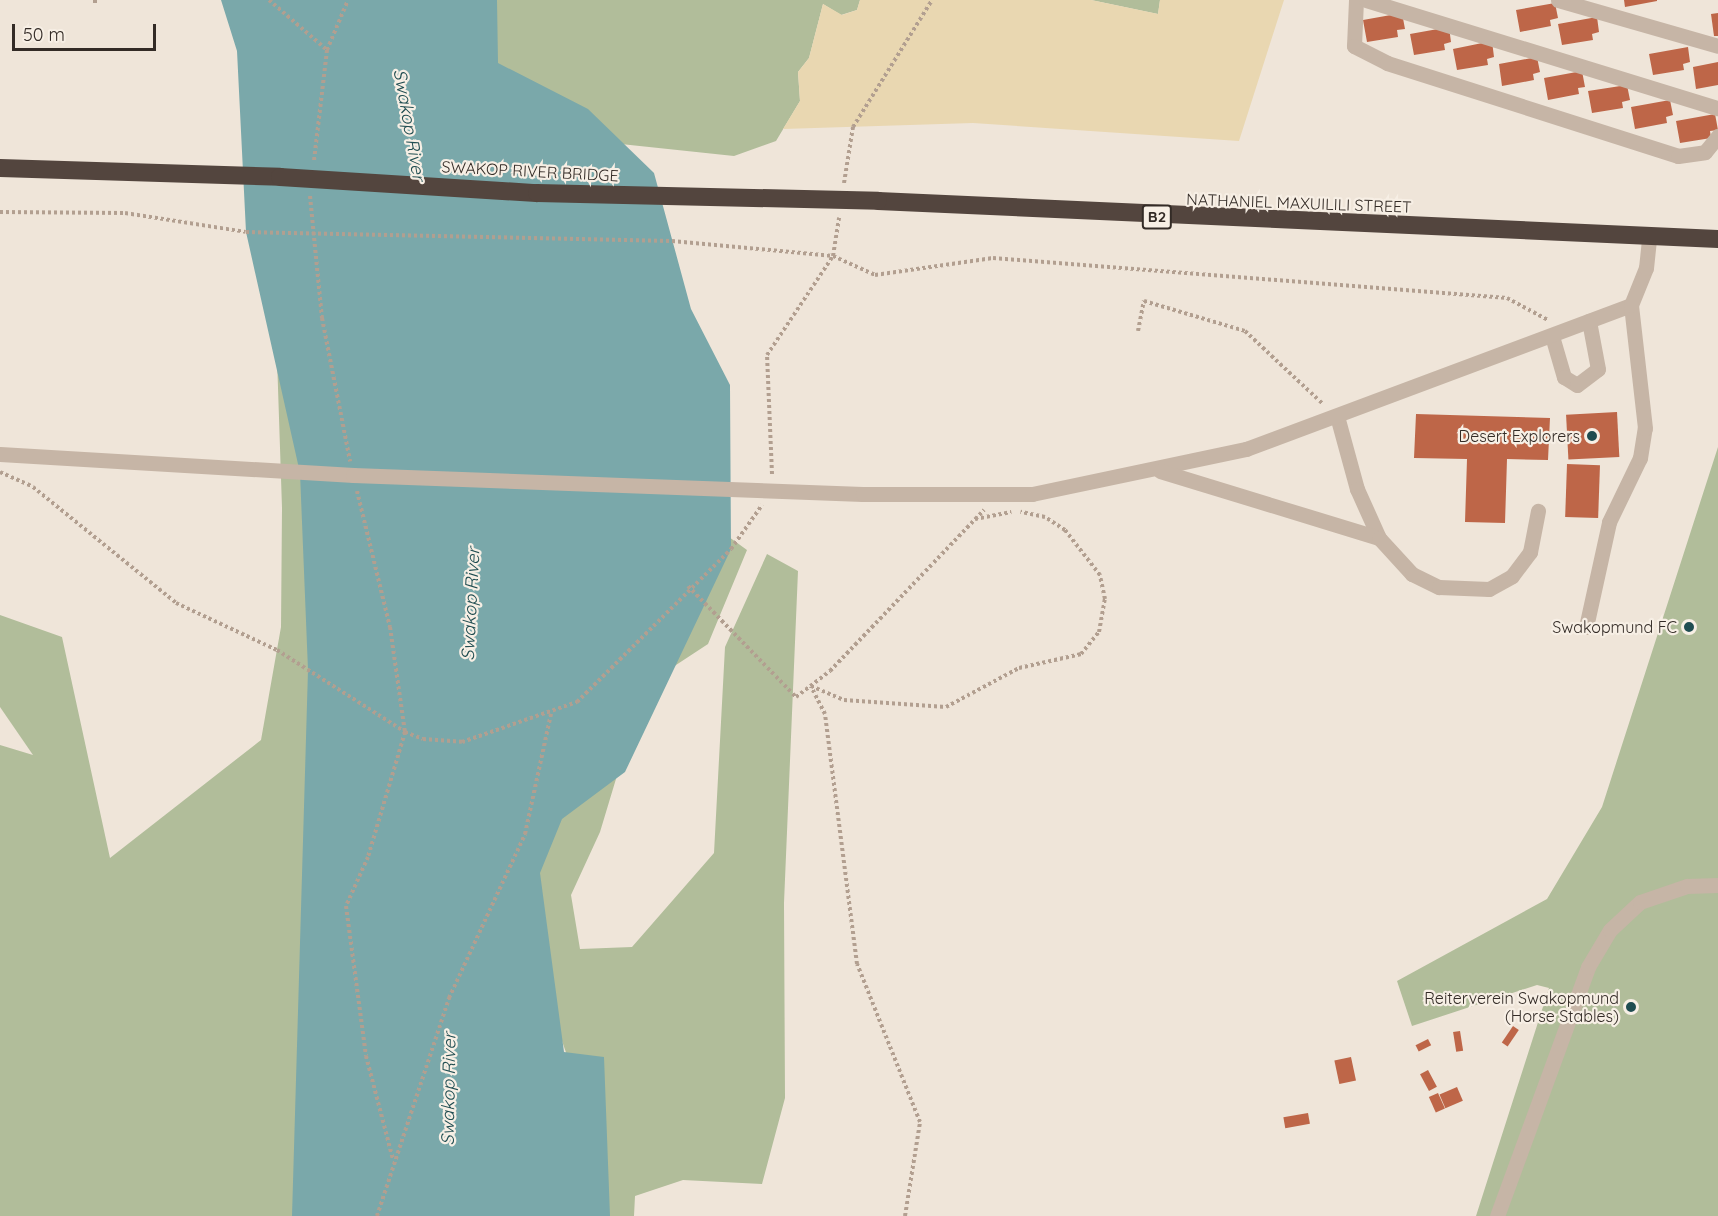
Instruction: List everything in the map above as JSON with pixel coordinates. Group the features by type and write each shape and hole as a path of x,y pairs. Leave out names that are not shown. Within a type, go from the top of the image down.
{"highway":[{"name":"SWAKOP RIVER BRIDGE","path":"0,168 280,177 537,193 878,201"},
{"name":"NATHANIEL MAXUILILI STREET","path":"878,201 1718,239"}],"street":[{"path":"1356,0 1354,46 1387,63 1678,156 1705,152 1718,136"},
{"path":"1366,0 1718,108"},
{"path":"1558,0 1718,46"},
{"path":"1586,627 1609,522 1640,458 1645,428 1631,305 1647,268 1649,237"},
{"path":"0,454 353,475 772,491 1032,494 1160,471 1246,449 1631,305"},
{"path":"1552,336 1564,377 1578,385 1598,369 1589,321"},
{"path":"1337,416 1357,489 1379,538 1412,574 1439,587 1489,589 1512,576 1530,552 1538,511"},
{"path":"1160,471 1379,538"},
{"path":"1497,1216 1588,967 1610,930 1640,902 1687,886 1718,885"}],"path":[{"path":"269,0 327,51"},
{"path":"314,166 327,51 348,0"},
{"path":"842,197 853,127 932,0"},
{"path":"311,189 311,233 353,475 390,627 405,732 368,857 346,906 366,1056 393,1160"},
{"path":"0,472 33,487 176,603 277,650 405,732 423,739 462,742 551,713 577,702 688,586 731,549 772,491 767,355 833,256 840,209"},
{"path":"0,212 125,213 246,232 672,241 833,256 874,275 993,258 1507,298 1568,330"},
{"path":"1138,331 1144,301 1245,331 1337,416"},
{"path":"688,586 796,697 811,686 999,494"},
{"path":"811,686 844,700 946,707 1019,668 1081,654 1099,632 1105,599 1100,575 1082,551 1045,517 1017,511 975,519"},
{"path":"811,686 825,714 857,964 920,1122 905,1216"},
{"path":"377,1216 393,1160 449,998 525,834 551,713"}],"green space":[{"path":"241,0 860,0 857,10 841,15 823,4 809,58 798,72 800,101 776,141 734,156 517,133 704,519 747,550 708,644 644,686 600,832 571,895 580,949 632,947 714,853 725,647 767,554 798,571 784,903 785,1098 762,1184 683,1180 635,1196 634,1216 590,1216 580,1092 522,928 307,1216 0,1216 0,745 33,755 0,707 0,615 62,637 110,858 261,740 281,627 282,508 275,298"},
{"path":"1091,0 1160,0 1158,14"},
{"name":"Reiterverein Swakopmund (Horse Stables)","path":"1718,447 1718,1216 1476,1216 1549,988 1537,985 1412,1026 1397,981 1547,899 1602,807"}],"sand":[{"path":"860,0 1091,0 1158,14 1160,0 1284,0 1239,141 973,123 783,129 800,101 798,72 809,58 823,4 842,15 857,10"}],"water":[{"name":"Swakop River","path":"221,0 497,0 498,63 588,109 654,173 691,309 730,385 731,549 625,772 562,819 540,873 564,1052 604,1057 610,1216 292,1216 308,670 300,473 246,232 237,51"}],"building":[{"path":"1624,0 1657,0 1657,1 1625,7"},
{"path":"1555,3 1558,18 1550,20 1551,26 1520,32 1516,10"},
{"path":"1402,13 1405,29 1397,30 1398,37 1367,42 1363,20"},
{"path":"1718,13 1718,36 1714,36 1711,14"},
{"path":"1597,17 1599,32 1592,34 1593,40 1562,45 1558,24"},
{"path":"1449,27 1451,42 1444,44 1445,50 1414,55 1410,34"},
{"path":"1492,41 1494,57 1487,59 1488,65 1457,70 1453,49"},
{"path":"1688,47 1690,62 1683,64 1684,70 1653,75 1649,54"},
{"path":"1537,57 1540,72 1533,74 1534,80 1502,86 1499,64"},
{"path":"1718,62 1718,85 1696,89 1693,67"},
{"path":"1582,71 1585,87 1578,88 1579,94 1548,100 1544,78"},
{"path":"1627,85 1630,100 1622,102 1623,108 1592,113 1588,91"},
{"path":"1670,100 1673,115 1666,117 1667,123 1635,129 1631,107"},
{"path":"1715,114 1718,130 1710,131 1711,138 1680,143 1676,121"},
{"name":"Desert Explorers","path":"1617,412 1619,457 1568,460 1566,415"},
{"path":"1416,414 1550,418 1548,460 1507,459 1505,523 1465,522 1467,459 1414,458"},
{"path":"1567,464 1600,465 1598,518 1565,517"},
{"path":"1513,1026 1519,1030 1508,1046 1502,1043"},
{"path":"1460,1031 1463,1051 1456,1052 1453,1032"},
{"path":"1428,1039 1431,1045 1419,1052 1416,1045"},
{"path":"1351,1057 1356,1080 1339,1084 1334,1061"},
{"path":"1428,1070 1437,1087 1429,1091 1420,1074"},
{"path":"1457,1087 1463,1101 1445,1108 1440,1094"},
{"path":"1438,1093 1445,1109 1436,1113 1429,1097"},
{"path":"1308,1113 1310,1124 1285,1128 1283,1117"}],"place":[{"name":"Desert Explorers","path":"1592,436"},
{"name":"Swakopmund FC","path":"1689,627"},
{"name":"Reiterverein Swakopmund (Horse Stables)","path":"1631,1007"}]}
